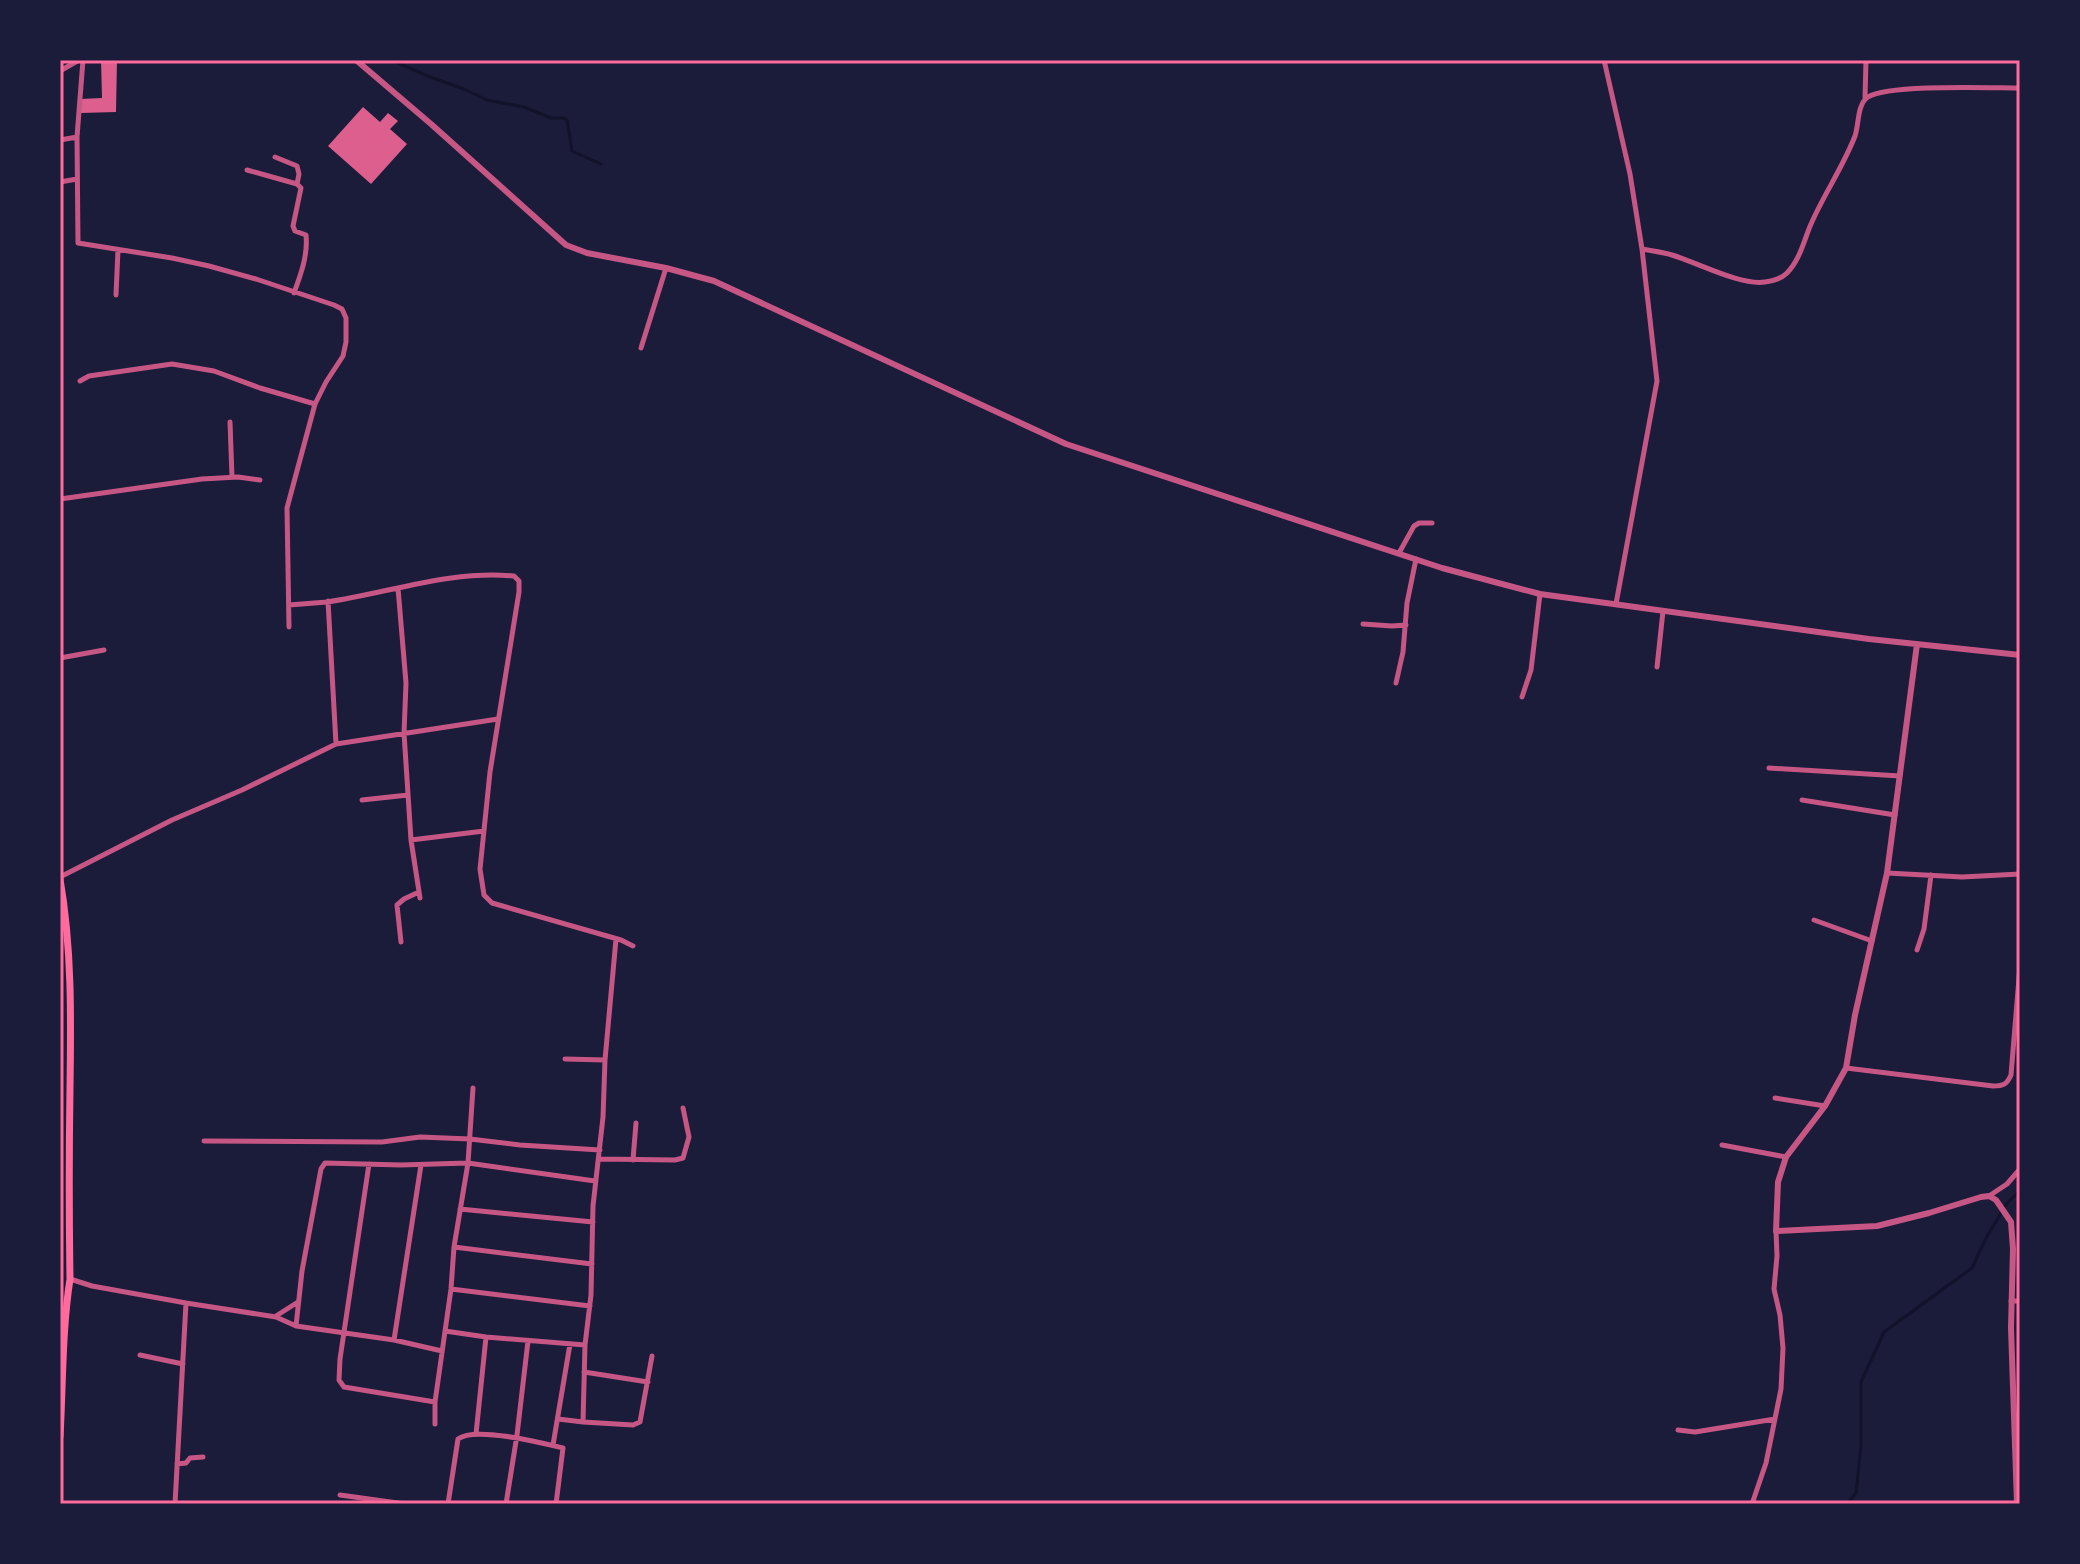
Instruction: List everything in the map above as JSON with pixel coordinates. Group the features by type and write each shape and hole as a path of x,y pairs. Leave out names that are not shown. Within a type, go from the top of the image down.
{"main road":[{"path":"60,878 70,992 64,1198 70,1279 62,1315 60,1436"}],"street":[{"path":"60,71 81,60"},
{"path":"81,60 77,137 78,243 196,263 254,278 334,305 342,309 346,318 343,356 315,404 287,508 289,627"},
{"path":"356,60 566,245 587,253 714,281 1066,444 1416,559 1540,594 2020,655"},
{"path":"1604,60 1630,174 1657,381 1616,604"},
{"path":"1642,249 1670,254 1739,279 1760,283 1777,280 1787,273 1800,253 1811,223 1857,132 1865,99 1866,60"},
{"path":"1865,99 1895,91 2020,88"},
{"path":"60,140 77,137"},
{"path":"275,157 297,166 297,184"},
{"path":"247,170 297,184 301,188 294,229 306,235 307,241 304,265 294,293"},
{"path":"60,182 77,179"},
{"path":"116,295 118,250"},
{"path":"641,348 666,268"},
{"path":"80,381 89,376 172,364 214,371 315,404"},
{"path":"230,422 232,477"},
{"path":"60,499 202,479 232,477 260,480"},
{"path":"1399,553 1414,526 1432,523"},
{"path":"1396,683 1416,559"},
{"path":"289,605 328,601 424,582 481,575 514,576 519,581 519,592 490,772 481,884 492,903 633,946"},
{"path":"398,588 406,683 404,733 411,840 420,895 404,899 397,905 401,942"},
{"path":"1522,697 1530,675 1540,594"},
{"path":"328,601 336,744"},
{"path":"1657,667 1663,611"},
{"path":"1363,624 1406,625"},
{"path":"1752,1504 1766,1463 1780,1398 1783,1348 1774,1289 1778,1182 1786,1157 1825,1106 1846,1068 1887,873 1917,644"},
{"path":"60,658 104,650"},
{"path":"60,878 172,820 336,744 498,719"},
{"path":"1769,768 1900,776"},
{"path":"362,800 408,795"},
{"path":"1802,800 1895,815"},
{"path":"411,840 484,831"},
{"path":"1887,873 1931,879 2020,874"},
{"path":"1917,950 1924,929 1931,879"},
{"path":"1814,920 1872,941"},
{"path":"583,1422 595,1181 616,939"},
{"path":"1846,1068 1993,1086 2008,1083 2020,966"},
{"path":"565,1059 605,1060"},
{"path":"435,1424 454,1247 468,1163 473,1088"},
{"path":"1775,1098 1825,1106"},
{"path":"599,1159 683,1158 689,1137 683,1108"},
{"path":"633,1160 636,1123"},
{"path":"204,1141 382,1142 420,1137 600,1150"},
{"path":"1722,1145 1786,1157"},
{"path":"296,1326 304,1258 323,1165 330,1162 468,1163 595,1181"},
{"path":"369,1164 339,1372 341,1386 435,1402"},
{"path":"394,1340 421,1165"},
{"path":"1776,1231 1877,1226 1991,1196 2020,1169"},
{"path":"1991,1196 2011,1222 2017,1504"},
{"path":"460,1209 593,1222"},
{"path":"454,1247 592,1264"},
{"path":"70,1279 92,1286 276,1317 296,1326 394,1340 442,1351"},
{"path":"451,1289 590,1306"},
{"path":"2011,1301 2020,1301"},
{"path":"276,1317 299,1302"},
{"path":"175,1504 186,1303"},
{"path":"445,1331 585,1345"},
{"path":"476,1434 486,1337"},
{"path":"506,1504 528,1341"},
{"path":"553,1445 570,1344"},
{"path":"140,1355 183,1364"},
{"path":"558,1419 633,1425 640,1422 652,1356"},
{"path":"584,1372 648,1382"},
{"path":"1678,1430 1706,1430 1775,1419"},
{"path":"448,1504 458,1439 476,1434 516,1438 563,1448 556,1504"},
{"path":"177,1464 186,1463 193,1457 203,1457"},
{"path":"340,1495 405,1504"}],"building":[{"path":"101,60 117,60 116,112 81,113 81,99 102,98"},
{"path":"363,107 380,122 388,113 398,121 390,129 407,144 371,184 328,146"}],"waterway":[{"path":"391,60 487,100 524,107 551,118 563,118 567,120 572,151 601,164"},
{"path":"1847,1504 1856,1493 1861,1446 1861,1382 1884,1332 1972,1268 2007,1203 2020,1191"}]}
